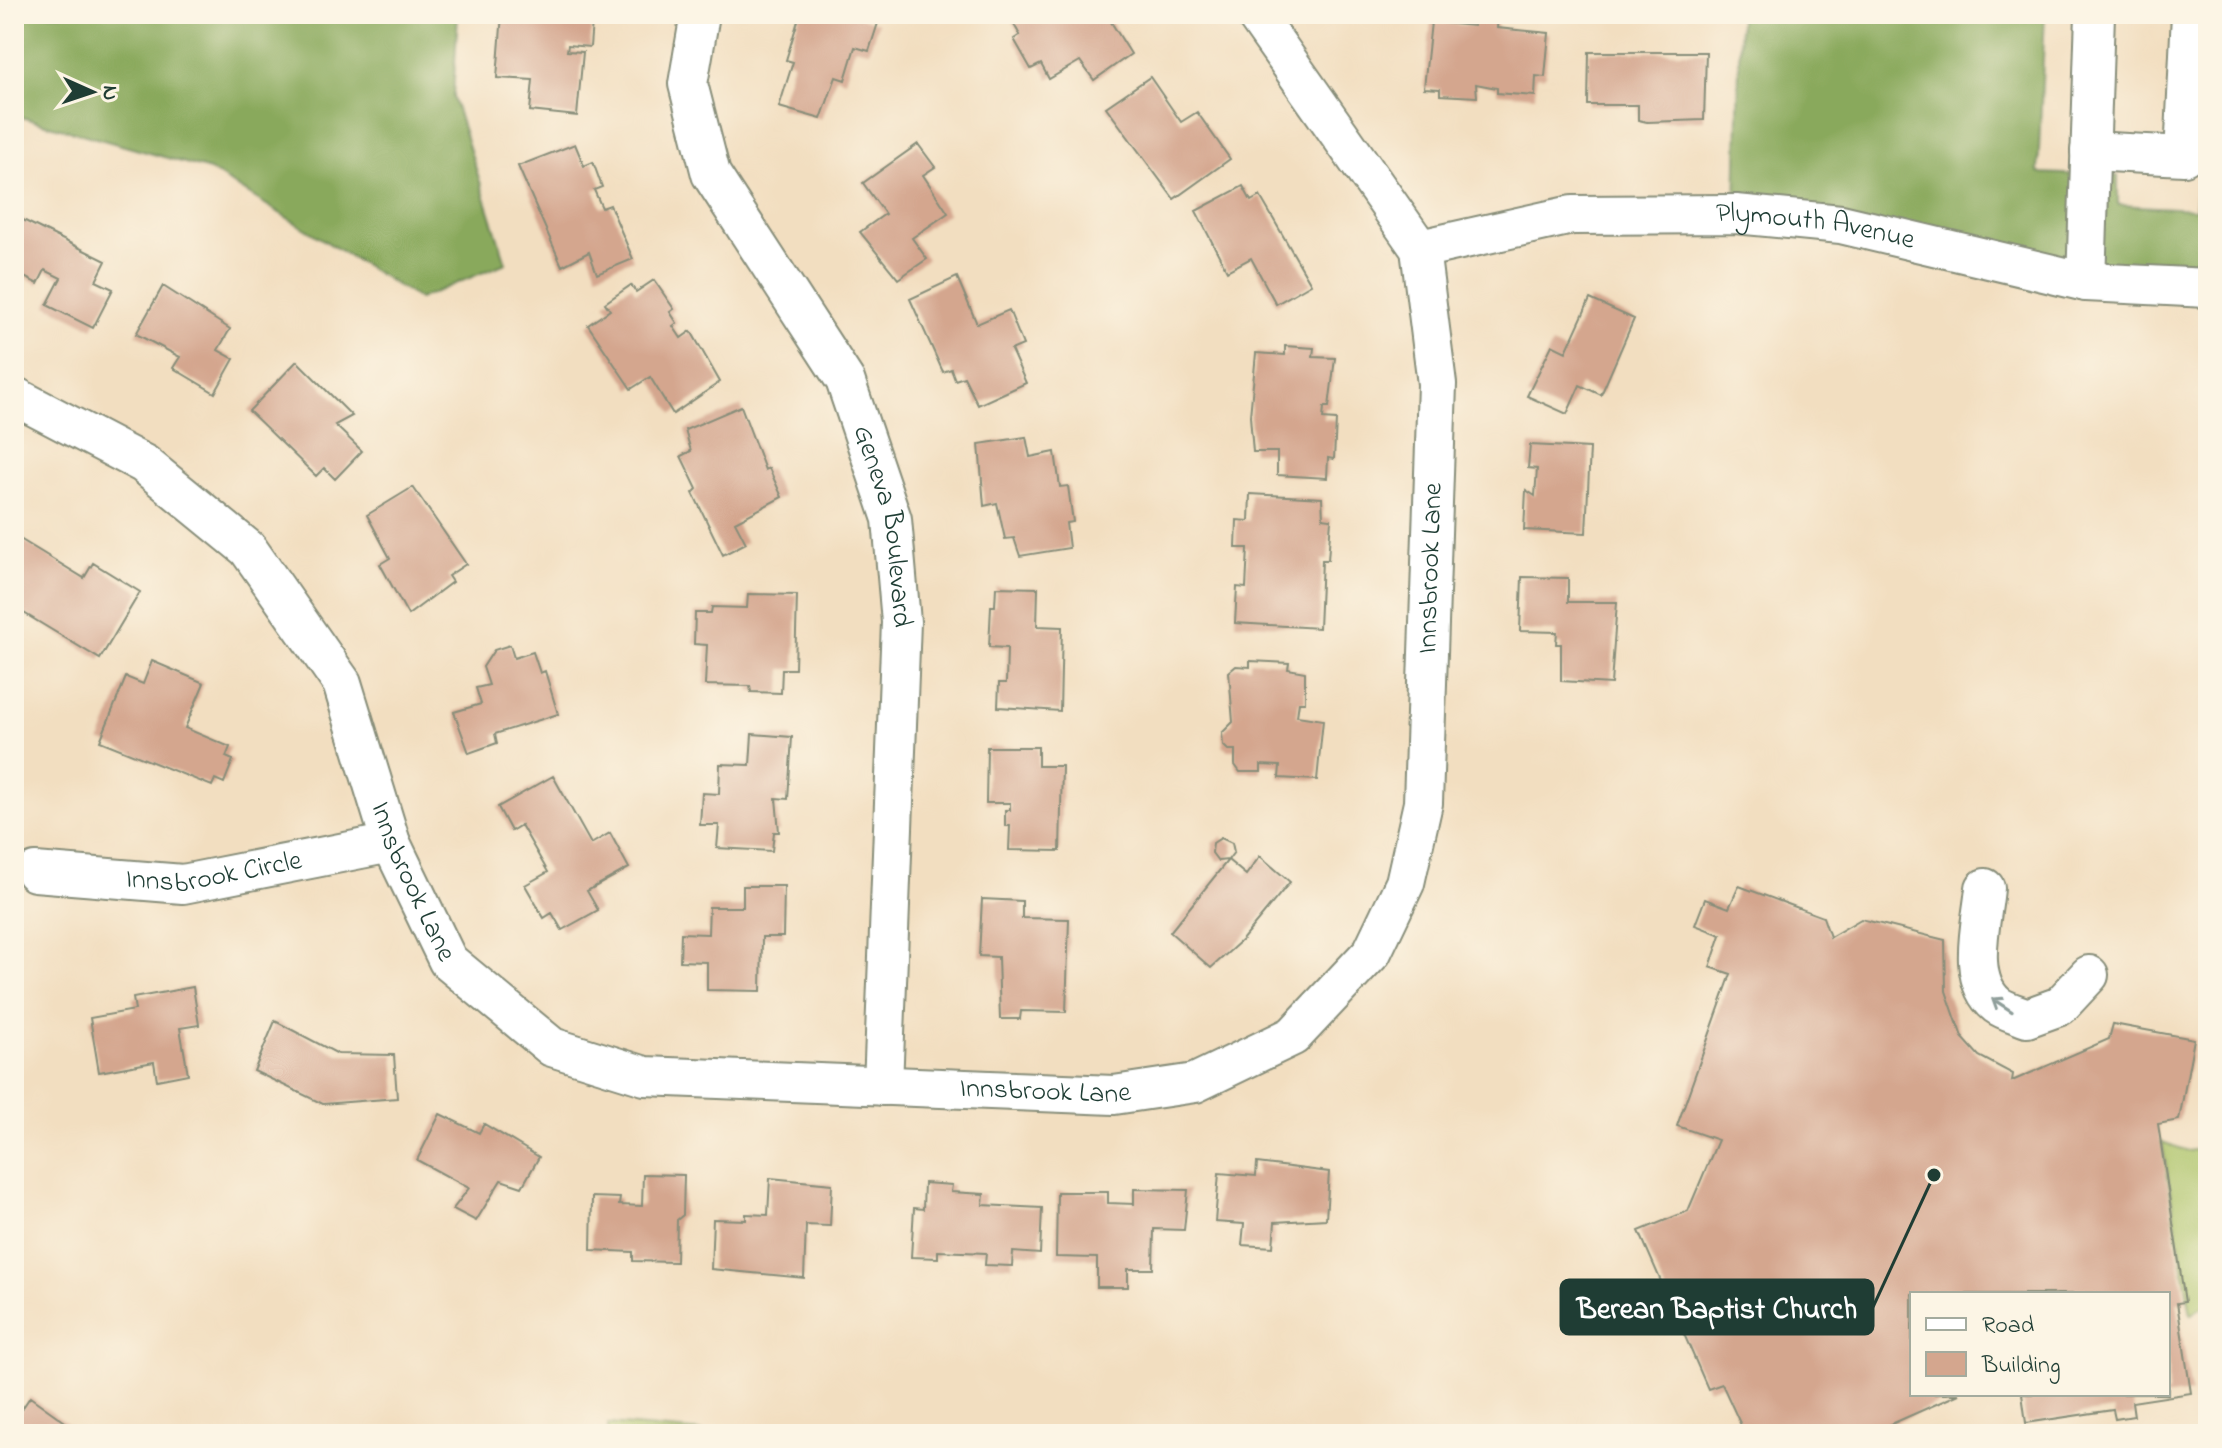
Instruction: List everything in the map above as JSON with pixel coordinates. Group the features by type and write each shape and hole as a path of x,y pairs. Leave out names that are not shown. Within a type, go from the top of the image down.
{"street":[{"name":"Geneva Boulevard","path":"700,14 688,84 711,174 845,380 892,519 901,622 883,1086"},
{"name":"Innsbrook Lane","path":"14,396 144,464 248,549 342,683 391,843 448,961 552,1047 645,1076 1114,1095 1195,1083 1293,1036 1372,952 1405,883 1423,803 1437,384 1420,249 1255,14"},
{"path":"2086,282 2095,14"},
{"path":"2090,151 2184,156 2191,14"},
{"name":"Plymouth Avenue","path":"1420,249 1572,215 1736,214 1841,224 2086,282 2208,288"},
{"name":"Innsbrook Circle","path":"35,872 183,884 391,843"},
{"path":"1985,888 1978,965 1981,986 1998,1005 2027,1018 2060,1006 2089,975"}],"green space":[{"path":"14,14 458,14 453,97 506,263 419,299 210,170 14,115"},
{"path":"1740,14 2045,14 2038,173 2118,176 2118,205 2195,209 2197,180 2208,180 2208,288 1736,214"},
{"path":"2162,1142 2188,1151 2208,1148 2208,1303 2191,1314"},
{"path":"608,1424 728,1434 608,1434"}],"building":[{"path":"502,14 585,14 584,20 592,21 590,47 568,45 567,51 583,52 577,116 530,111 533,80 497,78"},
{"path":"800,14 849,14 878,23 869,51 855,47 845,80 836,77 821,119 779,107 793,62 786,60"},
{"path":"1024,14 1106,14 1131,54 1094,80 1080,61 1049,79 1041,64 1031,69 1014,39 1020,35 1012,21"},
{"path":"1475,14 1498,14 1497,28 1549,33 1545,77 1536,76 1535,96 1497,93 1497,88 1476,84 1477,97 1440,95 1440,89 1424,88 1431,22 1474,26"},
{"path":"1589,52 1706,52 1704,120 1647,122 1638,120 1638,105 1588,105"},
{"path":"1150,77 1181,122 1197,112 1230,159 1174,199 1106,107"},
{"path":"575,144 584,166 593,162 602,187 594,190 602,208 610,205 633,259 597,274 589,252 562,266 518,166"},
{"path":"918,144 935,167 923,175 948,213 912,238 927,259 898,279 860,232 885,214 863,183"},
{"path":"1243,186 1251,201 1260,196 1311,284 1276,304 1251,258 1227,271 1196,211"},
{"path":"19,218 106,261 96,281 113,289 93,328 47,305 61,278 45,270 38,284 14,272 14,229"},
{"path":"957,277 977,324 1009,310 1023,345 1011,350 1026,383 978,405 964,377 955,380 951,369 943,372 910,299"},
{"path":"654,280 674,309 670,312 677,323 673,326 681,338 691,331 720,382 673,414 650,377 631,389 588,325 610,310 605,303 631,285 636,292"},
{"path":"163,286 230,329 218,350 234,359 215,393 173,368 180,357 136,334"},
{"path":"1590,299 1634,319 1601,395 1580,385 1567,414 1527,396 1552,345 1566,352"},
{"path":"1285,346 1314,348 1313,357 1335,358 1329,407 1324,407 1323,419 1336,420 1334,459 1328,458 1327,478 1277,475 1277,452 1253,452 1250,416 1256,353 1285,355"},
{"path":"297,361 352,416 335,425 362,451 335,479 324,468 316,476 249,411"},
{"path":"741,406 765,470 769,468 782,497 735,522 746,543 723,555 693,493 697,489 681,456 691,451 685,430"},
{"path":"1026,437 1030,457 1055,452 1060,487 1068,486 1073,522 1066,523 1069,548 1020,556 1014,538 1005,539 997,503 984,506 979,444"},
{"path":"1530,445 1590,448 1586,533 1524,530 1526,490 1535,496 1537,469 1528,468"},
{"path":"413,487 466,564 448,576 452,582 408,615 380,564 390,558 367,515"},
{"path":"1250,494 1322,498 1323,518 1331,519 1328,560 1322,560 1319,628 1235,623 1237,587 1246,588 1248,548 1236,548 1237,520 1249,521"},
{"path":"20,539 84,578 93,563 140,592 100,659 14,607 14,549"},
{"path":"1522,577 1568,578 1568,602 1617,602 1611,684 1561,681 1561,644 1556,644 1557,632 1520,631"},
{"path":"996,587 1038,588 1037,626 1062,627 1060,711 998,707 999,683 1006,683 1007,648 989,647 991,606 995,606"},
{"path":"748,594 797,595 795,669 782,669 781,693 751,692 750,686 705,685 707,645 694,644 695,613 711,613 712,607 747,608"},
{"path":"510,645 514,658 533,652 540,673 545,671 558,714 495,734 497,743 469,753 454,712 481,704 476,688 489,685 483,667 494,650"},
{"path":"152,661 204,683 185,728 230,747 226,757 233,760 224,783 215,779 212,786 100,741 126,677 143,684"},
{"path":"1250,661 1289,663 1288,669 1305,672 1305,702 1299,702 1297,716 1323,720 1317,780 1279,778 1280,766 1261,765 1261,772 1240,772 1235,765 1235,750 1228,750 1223,745 1222,733 1233,722 1229,672 1236,666 1250,667"},
{"path":"752,734 792,737 788,799 776,798 779,832 774,832 772,851 717,848 719,825 700,825 702,793 719,794 720,764 750,765"},
{"path":"987,747 1038,747 1038,766 1062,766 1060,851 1009,850 1010,826 1005,826 1005,810 1010,810 1010,803 986,803"},
{"path":"553,776 591,844 610,833 629,868 587,891 598,910 562,930 552,913 544,918 525,885 548,872 521,825 511,831 498,807"},
{"path":"1221,838 1232,843 1234,852 1228,860 1218,861 1212,853 1213,843"},
{"path":"1260,856 1290,882 1242,940 1211,968 1170,932 1228,860 1246,875"},
{"path":"743,886 784,886 783,937 762,937 761,991 707,990 707,962 680,961 681,933 708,934 709,907 743,907"},
{"path":"1739,886 1823,917 1830,937 1861,919 1945,940 1946,991 1962,1037 1979,1056 2013,1074 2012,1081 2109,1039 2113,1024 2194,1039 2179,1120 2158,1124 2185,1302 2177,1303 2191,1393 2132,1402 2134,1416 2115,1419 2113,1410 2026,1423 2022,1396 2170,1396 2170,1292 1910,1292 1910,1396 1954,1396 1869,1434 1858,1434 1856,1430 1845,1434 1745,1434 1722,1384 1708,1389 1639,1231 1688,1211 1718,1140 1677,1126 1731,974 1710,967 1721,935 1695,925 1705,899 1729,908"},
{"path":"982,899 1022,901 1022,918 1069,919 1066,1012 1021,1011 1020,1019 1000,1019 998,957 979,956"},
{"path":"193,987 199,1025 180,1028 188,1074 157,1080 154,1062 99,1072 90,1018 135,1010 133,998"},
{"path":"275,1021 338,1054 394,1055 397,1098 323,1104 254,1071"},
{"path":"440,1114 479,1133 484,1124 539,1157 522,1187 501,1180 476,1221 453,1209 469,1188 417,1160"},
{"path":"1257,1163 1329,1172 1326,1219 1275,1222 1273,1247 1242,1245 1244,1224 1215,1222 1219,1173 1256,1176"},
{"path":"643,1174 684,1175 683,1215 677,1220 676,1262 633,1261 633,1252 591,1250 592,1197 620,1198 619,1205 642,1206"},
{"path":"770,1178 832,1184 830,1226 806,1225 804,1278 711,1269 713,1219 746,1220 746,1214 768,1215"},
{"path":"924,1183 952,1185 951,1192 984,1194 983,1205 1042,1208 1040,1254 1013,1252 1012,1266 985,1265 986,1253 938,1251 938,1258 911,1257 914,1208 923,1209"},
{"path":"1134,1189 1188,1190 1184,1230 1154,1229 1153,1269 1128,1269 1128,1287 1097,1287 1097,1258 1056,1257 1057,1192 1108,1192 1108,1203 1134,1204"},
{"path":"30,1397 82,1434 14,1434 14,1413 18,1415"}],"place":[{"name":"Berean Baptist Church","path":"1934,1175"}]}
